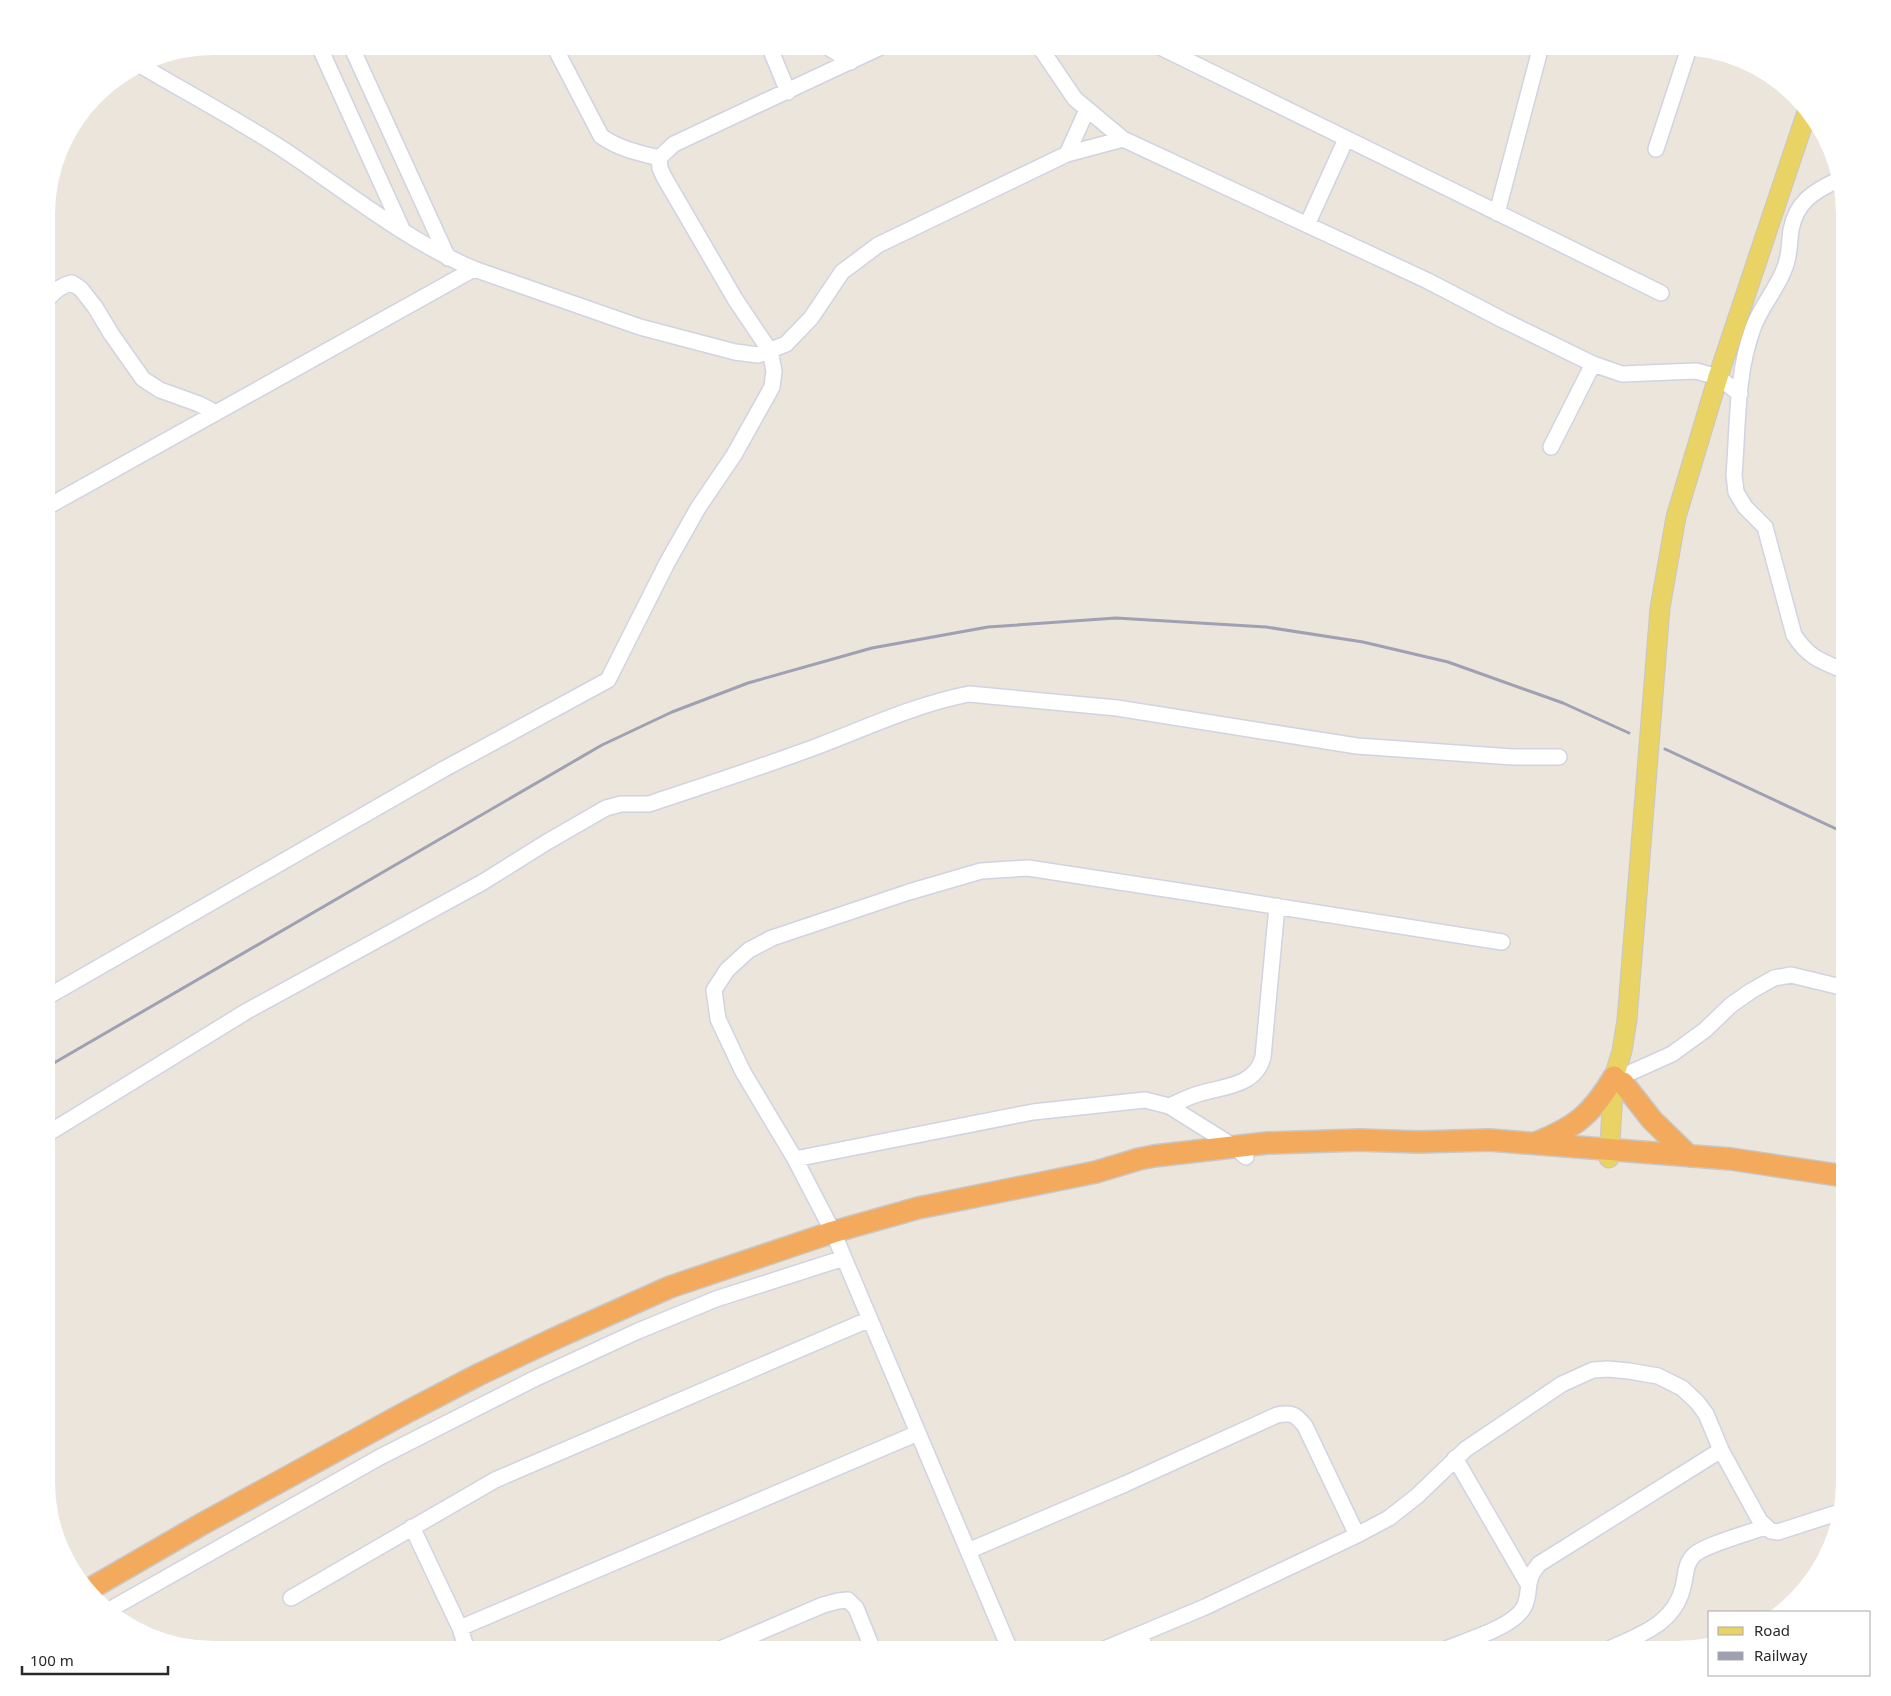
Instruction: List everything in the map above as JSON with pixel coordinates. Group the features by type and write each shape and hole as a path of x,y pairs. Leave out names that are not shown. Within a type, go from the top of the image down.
{"highway":[{"path":"1534,1144 1566,1129 1588,1114 1620,1079 1652,1120 1689,1156"},
{"path":"94,1587 211,1519 405,1412 496,1366 670,1287 833,1232 918,1208 1096,1172 1139,1171 1240,1152 1359,1140 1418,1142 1489,1140 1534,1144 1769,1176 1836,1189"},
{"path":"1240,1152 1689,1156 1774,1164 1836,1175"}],"main road":[{"path":"1615,1154 1622,1051 1628,1010 1646,804 1649,734 1660,608 1676,517 1718,377 1805,119"}],"street":[{"path":"323,55 402,229"},
{"path":"355,55 444,255 443,271 437,289"},
{"path":"559,55 601,136 611,143 635,152 660,158"},
{"path":"773,55 788,92"},
{"path":"840,55 851,62"},
{"path":"55,992 444,769 608,680 666,563 698,508 734,455 772,387 774,370 770,351 735,299 664,177 660,168 660,158 674,144 865,55"},
{"path":"1045,55 1075,99 1123,139 1428,282 1500,320 1593,364 1622,374 1696,371 1718,377 1740,394"},
{"path":"1176,55 1661,293"},
{"path":"1496,213 1539,55"},
{"path":"1656,149 1686,55"},
{"path":"147,69 285,151 444,255 474,269 640,326 735,352 758,355 786,344 810,318 842,272 878,245 1067,154 1123,139"},
{"path":"1067,154 1087,110"},
{"path":"1307,225 1346,140"},
{"path":"1833,182 1803,201 1798,209 1791,229 1789,259 1781,279 1752,329 1744,362 1740,394 1734,475 1736,492 1745,507 1765,527 1794,635 1801,646 1814,658 1836,667"},
{"path":"55,503 474,269"},
{"path":"55,291 64,284 72,283 81,289 143,379 160,390 199,404 216,413"},
{"path":"1551,447 1593,364"},
{"path":"55,492 70,494"},
{"path":"55,1129 247,1011 483,882 546,842 606,808 621,804 638,806 648,804 816,747 916,708 952,697 969,694 1117,708 1356,746 1513,757 1560,757"},
{"path":"1006,1641 833,1232 795,1159 743,1072 718,1020 714,990 727,970 749,950 772,938 908,892 981,871 1028,868 1502,942"},
{"path":"1169,1106 1197,1094 1234,1085 1252,1076 1260,1067 1264,1047 1277,906"},
{"path":"1620,1079 1672,1054 1705,1030 1731,1005 1751,990 1774,978 1790,976 1836,986"},
{"path":"795,1159 1033,1112 1145,1100 1169,1106 1240,1152"},
{"path":"115,1607 380,1457 542,1375 638,1331 707,1303 844,1258"},
{"path":"291,1598 495,1480 870,1319"},
{"path":"1125,1641 1205,1607 1357,1536 1389,1518 1417,1496 1455,1458 1562,1384 1593,1370 1607,1369 1658,1376 1682,1388 1697,1402 1706,1414 1722,1450 1765,1527 1771,1531 1778,1532 1833,1514"},
{"path":"968,1551 1286,1413 1296,1415 1305,1426 1357,1536"},
{"path":"460,1628 918,1433"},
{"path":"1465,1641 1505,1625 1517,1617 1525,1605 1531,1573 1539,1564 1722,1450"},
{"path":"1455,1458 1528,1584"},
{"path":"412,1527 460,1628 464,1641"},
{"path":"1625,1641 1663,1622 1675,1609 1683,1588 1686,1568 1692,1557 1700,1549 1765,1527"},
{"path":"752,1641 823,1605 848,1600 856,1608 869,1641"},
{"path":"1140,1635 1142,1641"}],"railway":[{"path":"55,1062 602,745 672,712 748,683 872,648 988,627 1116,618 1266,627 1363,642 1448,662 1563,703 1629,733"},
{"path":"1665,749 1836,829"}]}
